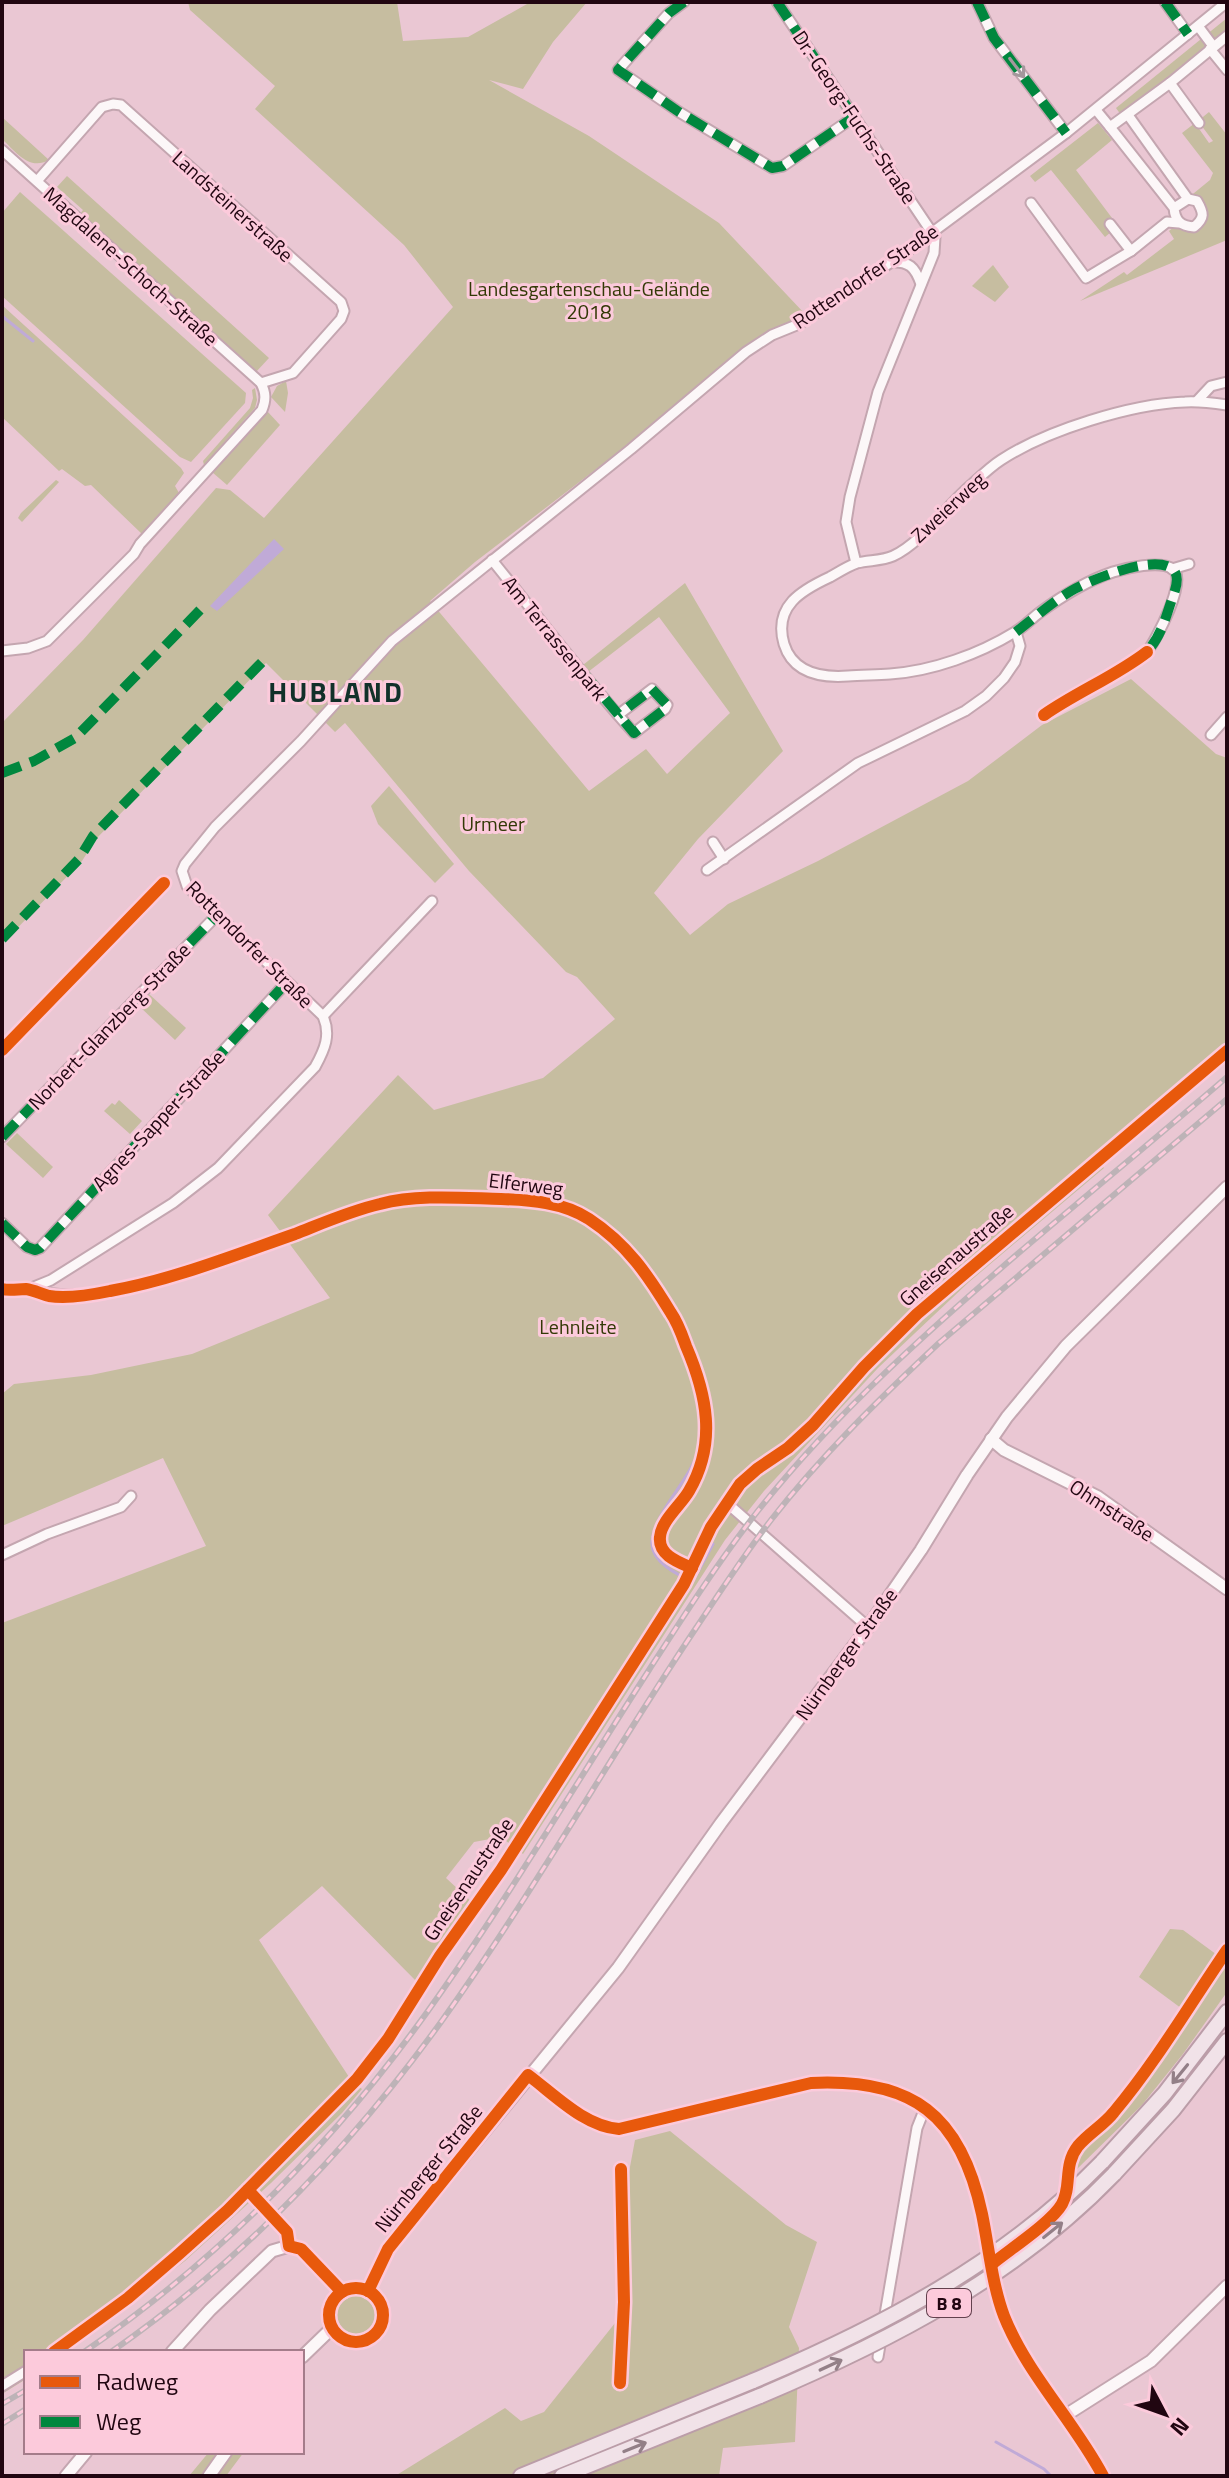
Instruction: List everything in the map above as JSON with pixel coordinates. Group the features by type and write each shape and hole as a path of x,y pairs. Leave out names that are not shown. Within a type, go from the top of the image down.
{"highway":[{"name":"B 8","path":"521,2476 753,2381 841,2341 917,2303 984,2261 1050,2211 1102,2162 1165,2093 1227,2012"},
{"name":"B 8","path":"562,2476 760,2396 887,2338 959,2297 1028,2250 1089,2200 1173,2110 1227,2041"}],"street":[{"path":"684,2 669,13 618,70 679,112 772,168 783,166 854,117"},
{"name":"Dr.-Georg-Fuchs-Straße","path":"777,2 933,232"},
{"path":"977,2 994,38 1066,133"},
{"path":"1165,2 1188,34"},
{"name":"Rottendorfer Straße","path":"2,1289 29,1289 51,1280 173,1203 218,1168 315,1067 328,1032 323,1016 216,916 187,886 182,871 215,827 323,718 392,641 746,352 772,335 799,324 933,232 1096,110 1227,2"},
{"path":"1198,26 1227,70"},
{"path":"1110,127 1227,37"},
{"path":"1170,83 1199,123"},
{"name":"Landsteinerstraße","path":"37,181 102,107 121,105 341,302 344,311 341,319 293,373 261,383"},
{"path":"1096,110 1174,208 1179,223"},
{"path":"1031,203 1086,278 1131,251 1167,222 1194,227 1204,212 1197,201 1188,199 1128,115"},
{"name":"Magdalene-Schoch-Straße","path":"2,150 261,383"},
{"path":"1174,208 1188,199"},
{"path":"1110,224 1131,251"},
{"path":"856,563 846,522 850,497 878,392 934,253 933,232"},
{"path":"891,262 907,263 914,268 921,284"},
{"path":"1197,401 1211,386 1227,382"},
{"path":"2,651 28,648 47,641 134,554 262,410 265,392 261,383"},
{"name":"Zweierweg","path":"1016,632 941,665 892,674 826,677 811,674 793,661 781,630 784,616 803,589 856,563 893,556 923,533 985,472 1037,441 1119,413 1157,404 1197,401 1227,405"},
{"name":"Am Terrassenpark","path":"492,560 618,715 634,733 667,705 652,689 618,715"},
{"path":"707,870 858,763 965,711 986,696 1015,662 1020,646 1016,632 1072,590 1112,573 1146,565 1172,569 1189,564"},
{"path":"1147,652 1166,618 1177,581 1172,569"},
{"path":"1211,735 1227,717"},
{"path":"713,842 724,859"},
{"path":"323,1016 432,901"},
{"name":"Norbert-Glanzberg-Straße","path":"2,1137 216,916"},
{"name":"Agnes-Sapper-Straße","path":"2,1223 27,1247 40,1248 287,982"},
{"name":"Gneisenaustraße","path":"728,1504 740,1484 813,1425 864,1367 917,1314 1227,1051"},
{"name":"Nürnberger Straße","path":"368,2291 388,2249 618,1968 721,1823 868,1627 991,1439 1026,1393 1066,1346 1227,1187"},
{"name":"Elferweg","path":"29,1289 50,1296 109,1292 199,1267 349,1212 383,1203 472,1198 561,1206 587,1217 625,1247 644,1269 675,1318 698,1373 705,1403 705,1447 691,1486 660,1536 664,1552 692,1568"},
{"name":"Ohmstraße","path":"991,1439 1004,1450 1098,1497 1227,1589"},
{"path":"2,1555 47,1534 121,1507 131,1496"},
{"path":"692,1568 711,1527 728,1504 868,1627"},
{"name":"Gneisenaustraße","path":"57,2350 128,2298 179,2254 248,2190 357,2079 388,2039 440,1956 501,1870 692,1568"},
{"path":"528,2075 571,2109 609,2128 619,2129 811,2083 844,2081 878,2086 907,2096 925,2108 941,2121 963,2154 974,2180 996,2289 1016,2341 1103,2476"},
{"path":"878,2357 917,2128 925,2108"},
{"path":"248,2190 287,2232 289,2246"},
{"path":"174,2350 210,2310 272,2251 289,2246 301,2249 342,2292"},
{"path":"1066,2415 1151,2361 1227,2286"},
{"path":"358,2288 368,2291 378,2299 382,2322 378,2330 363,2341 346,2340 332,2328 329,2312 342,2292 358,2288"},
{"path":"304,2355 332,2328"},
{"path":"2,2386 24,2372"},
{"path":"66,2476 84,2454"},
{"path":"209,2476 225,2454"}],"green space":[{"name":"Lehnleite","path":"188,2 397,2 403,41 468,37 527,2 587,2 553,42 523,89 489,80 589,136 719,223 805,314 760,338 475,562 430,601 589,791 646,749 667,774 730,713 659,617 588,672 583,665 685,583 783,751 698,839 654,893 690,935 728,904 818,861 968,781 1042,725 1131,679 1216,754 1227,758 1227,1046 1095,1158 1104,1168 969,1282 878,1368 764,1491 725,1540 523,1854 501,1837 474,1842 446,1878 473,1903 418,1983 322,1886 259,1940 351,2080 362,2089 271,2183 185,2261 68,2350 24,2350 24,2380 2,2394 2,1623 206,1546 163,1458 2,1526 2,1394 14,1384 91,1375 192,1354 330,1298 268,1215 398,1075 434,1110 543,1078 615,1019 577,977 566,972 469,871 345,723 335,732 266,663 96,839 82,861 2,944 2,723 83,640 216,488 230,490 264,518 453,307 404,245 255,109 275,86 190,10"},
{"path":"1227,18 1227,29 1121,115 1116,108"},
{"path":"1209,112 1227,135 1227,240 1080,301 1124,272 1127,275 1174,239 1169,231 1179,223 1194,227 1204,212 1188,198 1210,180 1213,173 1182,133 1195,123 1209,143 1213,141 1198,121"},
{"path":"2,117 49,160 29,162 18,154 2,139"},
{"path":"1098,123 1112,140 1076,170 1118,226 1105,237 1051,170 1035,182 1030,176"},
{"path":"67,176 269,358 256,372 80,214 83,210 57,187"},
{"path":"20,192 246,393 245,403 191,462 180,457 2,296 2,213"},
{"path":"993,265 1009,287 995,302 972,286"},
{"path":"2,305 181,468 184,473 175,486 179,493 142,534 91,485 85,486 62,469 59,471 2,417"},
{"path":"286,381 285,412 271,397 277,386"},
{"path":"255,388 255,408 204,465 203,461 250,408 252,390"},
{"path":"267,411 280,425 227,485 212,472"},
{"path":"56,480 59,482 22,522 18,518 21,513"},
{"path":"389,786 454,864 435,883 378,824 371,806"},
{"path":"149,994 186,1028 175,1040 139,1006"},
{"path":"119,1100 142,1121 130,1134 104,1111"},
{"path":"17,1133 53,1167 43,1178 6,1144"},
{"path":"1170,1929 1183,1930 1224,1960 1227,1956 1227,1992 1142,2105 1073,2173 1073,2160 1077,2152 1129,2097 1189,2014 1139,1977"},
{"path":"670,2131 786,2225 817,2242 789,2327 799,2348 795,2442 723,2448 719,2476 395,2476 505,2408 521,2421 544,2412 627,2308 624,2199 635,2140"},
{"path":"356,2296 369,2302 375,2315 369,2328 356,2334 343,2328 337,2315 343,2302"},
{"path":"207,2454 242,2454 226,2476 189,2476"}],"shaded area":[{"path":"274,539 284,549 217,611 210,606"}],"waterway":[{"path":"2,316 33,341"},
{"path":"527,1205 563,1213 591,1227 631,1263 663,1309 686,1358 697,1398 701,1432 695,1461 659,1518 653,1548 655,1555 666,1566 693,1581 713,1544"},
{"path":"996,2442 1051,2476"}],"railway":[{"path":"87,2350 186,2274 234,2232 280,2188 365,2093 405,2043 469,1952 715,1570 787,1475 852,1405 956,1308 1227,1077"},
{"path":"114,2350 204,2281 248,2242 330,2158 406,2069 475,1974 732,1574 810,1473 873,1406 939,1343 1227,1099"},
{"path":"2,2404 24,2391"},
{"path":"2,2424 24,2410"}],"marked path":[{"path":"684,2 669,13 618,70 679,112 772,168 783,166 854,117"},
{"path":"777,2 862,129"},
{"path":"977,2 994,38 1066,133"},
{"path":"1165,2 1188,34"},
{"path":"1016,632 1080,586 1140,566 1167,566 1176,575 1175,591 1161,630 1143,655"},
{"path":"2,773 34,761 75,738 204,606"},
{"path":"2,939 79,859 93,836 264,660"},
{"path":"586,676 634,733 667,705 652,689 618,715"},
{"path":"2,1137 216,916"},
{"path":"2,1223 27,1247 40,1248 287,982"}],"cycle path":[{"path":"1044,715 1147,652"},
{"path":"2,1050 164,883"},
{"path":"57,2350 128,2298 228,2210 357,2079 388,2039 440,1956 501,1870 684,1584 711,1527 740,1484 813,1425 864,1367 917,1314 1227,1051"},
{"path":"2,1289 26,1289 64,1297 133,1286 203,1266 369,1207 409,1199 512,1199 546,1203 579,1213 615,1239 636,1261 676,1321 693,1364 706,1419 703,1455 689,1491 668,1519 660,1537 666,1553 692,1568"},
{"path":"992,2264 1057,2211 1065,2197 1073,2153 1110,2117 1129,2093 1227,1950"},
{"path":"368,2291 388,2249 528,2075 582,2116 606,2127 619,2129 811,2083 878,2087 904,2096 927,2110 946,2128 961,2151 982,2214 1004,2316 1025,2358 1103,2476"},
{"path":"620,2383 624,2302 621,2169"},
{"path":"248,2190 287,2232 289,2246 301,2249 342,2292"},
{"path":"356,2288 375,2296 383,2315 375,2334 356,2342 337,2334 329,2315 337,2296 356,2288"}],"district":[{"name":"HUBLAND","path":"336,691"}],"park label":[{"name":"Landesgartenschau-Gelände 2018","path":"589,300"},
{"name":"Urmeer","path":"493,823"}]}
